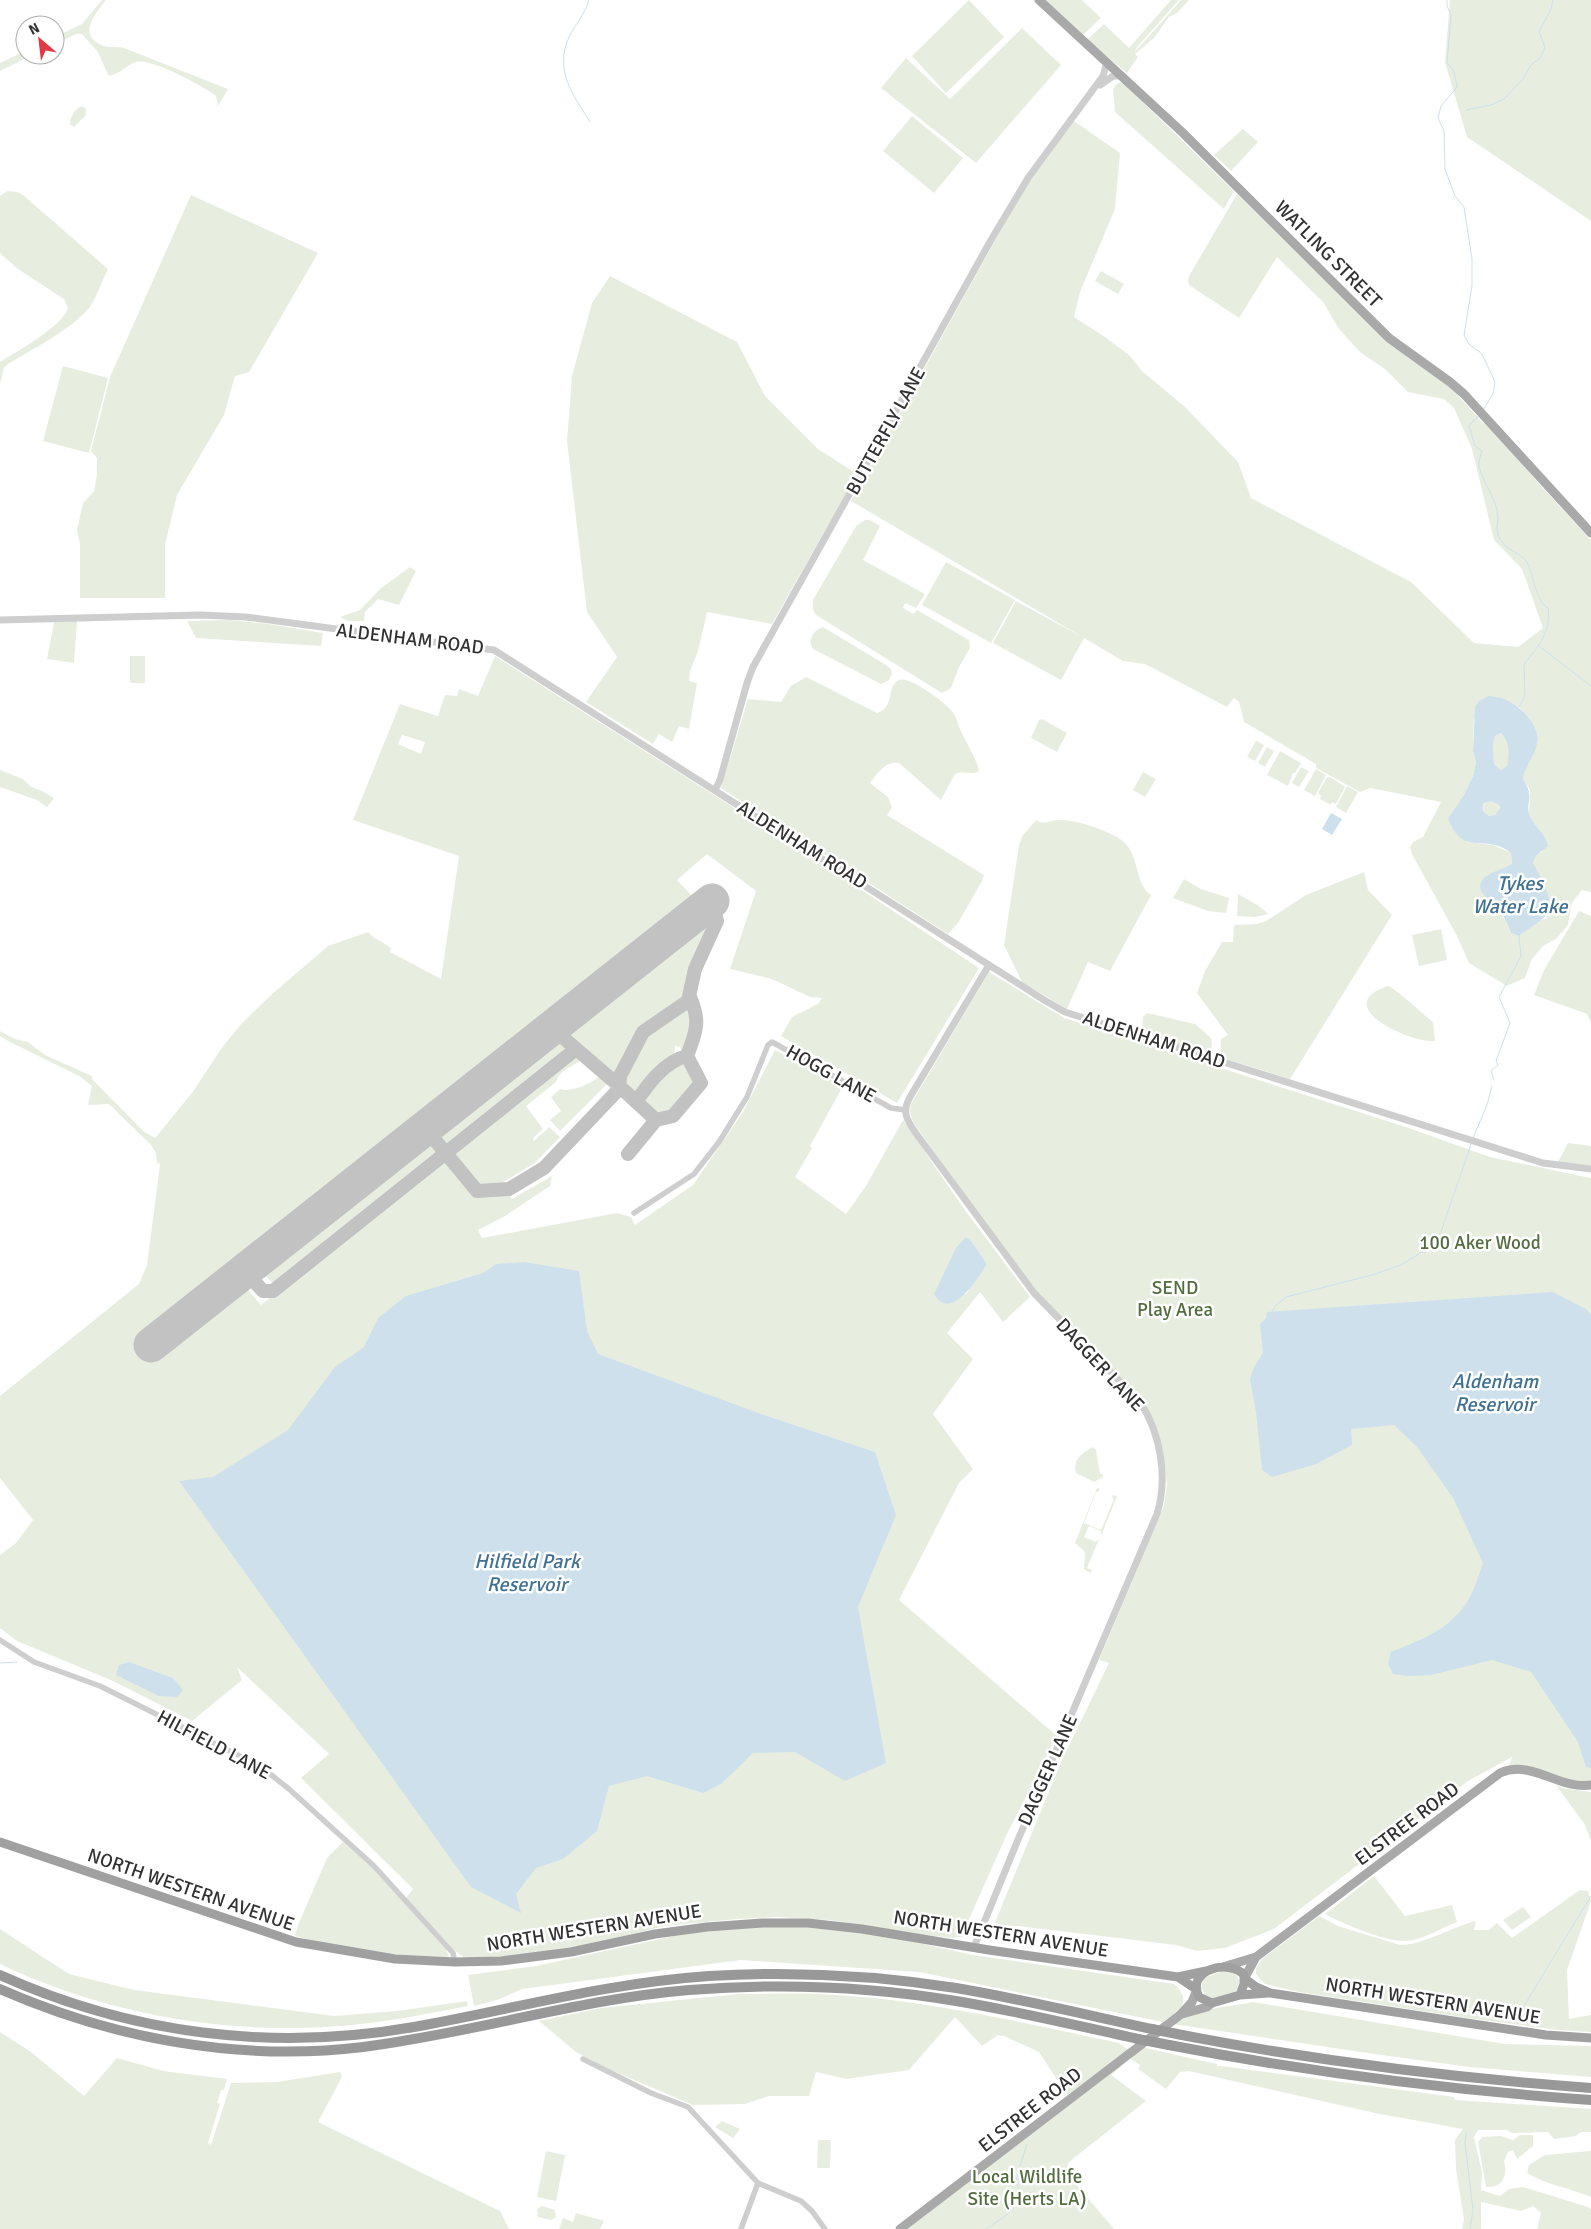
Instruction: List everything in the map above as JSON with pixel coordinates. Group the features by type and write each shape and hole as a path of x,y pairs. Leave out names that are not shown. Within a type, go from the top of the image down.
{"highway":[{"name":"NORTH WESTERN AVENUE","path":"0,1842 296,1942 394,1959 455,1962 537,1958 655,1934 762,1923 808,1923 862,1929 1178,1977 1206,1971"},
{"path":"1226,1966 1238,1970 1245,1978 1240,1995 1212,2003 1200,1998 1196,1990 1198,1978 1206,1971 1226,1966"},
{"path":"0,1975 49,1996 125,2020 204,2034 256,2038 308,2038 361,2034 413,2027 604,1988 688,1978 767,1974 848,1976 930,1984 992,1995 1182,2035 1311,2057 1424,2073 1591,2088"},
{"name":"NORTH WESTERN AVENUE","path":"1178,1977 1196,1990"},
{"name":"NORTH WESTERN AVENUE","path":"1245,1978 1256,1987 1270,1992 1546,2035 1591,2038"},
{"path":"0,1989 62,2014 123,2032 203,2046 309,2051 362,2047 442,2034 606,2000 688,1990 767,1986 848,1988 981,2005 1168,2045 1310,2070 1423,2085 1591,2100"},
{"name":"NORTH WESTERN AVENUE","path":"1240,1995 1270,1992"}],"main road":[{"name":"WATLING STREET","path":"1039,0 1107,71 1121,76 1182,132 1390,338 1450,382 1471,402 1591,533"},
{"name":"ELSTREE ROAD","path":"1226,1966 1256,1957 1500,1773 1512,1768 1525,1769 1572,1784 1591,1785"},
{"name":"ELSTREE ROAD","path":"1245,1978 1256,1957"},
{"name":"ELSTREE ROAD","path":"900,2229 1180,2015 1192,2002 1196,1990"},
{"name":"ELSTREE ROAD","path":"1180,2015 1207,2007 1212,2003"}],"street":[{"path":"1107,71 1121,76"},
{"name":"BUTTERFLY LANE","path":"715,790 720,780 746,683 753,668 991,240 1028,178 1107,71"},
{"name":"ALDENHAM ROAD","path":"0,620 200,615 246,617 494,650 1065,1012 1543,1163 1591,1169"},
{"path":"905,1110 910,1096 989,965"},
{"name":"HOGG LANE","path":"634,1213 694,1174 719,1142 746,1097 768,1045 772,1042 890,1108 905,1110"},
{"name":"DAGGER LANE","path":"905,1110 907,1120 915,1132 1034,1294 1140,1402 1148,1414 1158,1442 1162,1472 1161,1502 1157,1514 974,1947"},
{"name":"HILFIELD LANE","path":"0,1640 30,1660 100,1686 242,1756 266,1770 374,1866 453,1953 455,1962"},
{"path":"583,2059 651,2093 688,2107 758,2183 801,2201 812,2211 825,2229"},
{"path":"741,2229 758,2183"}],"green space":[{"path":"102,0 106,0 90,24 89,31 91,37 96,42 106,47 124,48 228,89 218,106 216,96 212,93 152,64 136,62 118,73 108,75 98,52 82,34 76,34 65,39 65,32 82,24"},
{"path":"969,0 1004,37 946,93 912,56"},
{"path":"1045,0 1082,0 1101,18 1082,36"},
{"path":"1171,0 1179,0 1134,53 1181,0 1189,0 1177,13 1169,17 1154,38 1135,54 1138,57 1127,73 1087,40 1104,24 1129,48"},
{"path":"1450,0 1591,0 1591,221 1467,137 1445,62"},
{"path":"1022,28 1061,65 976,163 881,88 906,58 950,99"},
{"path":"15,56 15,64 0,71 0,63"},
{"path":"1122,82 1234,191 1224,209 1115,112 1113,89 1118,83"},
{"path":"82,106 86,109 86,115 74,127 70,124 73,113"},
{"path":"912,116 963,158 934,193 883,151"},
{"path":"1074,121 1120,153 1115,209 1080,292 1074,317 1129,355 1142,371 1185,407 1238,462 1251,498 1411,582 1474,643 1518,647 1543,628 1522,569 1494,540 1472,449 1454,408 1444,399 1408,392 1385,369 1361,353 1339,329 1323,302 1277,257 1239,318 1189,285 1189,276 1237,194 1383,337 1453,390 1482,422 1493,430 1591,540 1591,892 1582,890 1572,903 1568,925 1556,939 1543,946 1532,959 1525,978 1507,986 1469,963 1457,936 1412,854 1410,847 1413,842 1423,837 1441,802 1370,788 1360,792 1316,768 1316,764 1244,722 1239,702 1234,698 1227,707 1145,664 1123,661 851,501 1031,179","holes":["1519,707 1534,728 1536,740 1523,779 1530,790 1529,813 1543,851 1536,856 1533,863 1547,918 1538,921 1519,936 1511,933 1500,910 1485,897 1486,876 1503,870 1512,864 1511,853 1493,845 1467,842 1448,818 1464,795 1473,776 1476,762 1473,751 1474,718"]},
{"path":"1243,129 1258,142 1231,171 1214,155"},
{"path":"7,191 23,195 108,269 97,294 82,316 39,346 8,364 4,368 0,384 0,362 58,323 68,308 64,299 18,269 0,253 0,196"},
{"path":"191,195 318,253 249,372 235,376 224,415 177,495 165,545 165,598 80,598 80,544 77,530 83,503 94,491 97,475 97,458 91,451 110,377"},
{"path":"1101,271 1124,284 1118,294 1095,281"},
{"path":"610,276 737,342 765,396 818,449 857,474 772,624 707,612 698,651 690,671 689,681 697,683 689,729 679,726 672,742 659,734 653,744 586,702 617,657 587,612 567,441 572,376 592,303"},
{"path":"63,366 108,378 89,453 43,441"},
{"path":"865,520 870,520 880,526 863,560 925,594 916,608 905,603 903,608 914,614 917,610 969,640 970,648 959,667 951,688 942,693 816,615 813,610 813,600 856,526"},
{"path":"946,562 1015,600 991,643 922,605"},
{"path":"410,567 416,571 399,605 378,599 365,612 364,621 348,621 340,617 360,610 380,589"},
{"path":"1016,601 1084,638 1061,680 993,643"},
{"path":"231,620 323,633 321,646 196,638 187,621"},
{"path":"77,621 74,663 47,659 54,622"},
{"path":"823,627 891,669 892,674 889,680 881,684 813,649 810,642 812,637 816,631"},
{"path":"130,656 145,656 145,683 130,683"},
{"path":"495,656 818,861 979,968 897,1103 781,1036 792,1017 818,1004 822,998 810,997 772,979 730,969 756,891 707,854 677,880 692,896 693,901 143,1336 158,1354 245,1286 261,1305 279,1291 262,1271 552,1043 564,1043 579,1057 579,1062 562,1072 556,1082 526,1106 543,1129 533,1138 534,1141 549,1127 560,1137 535,1163 503,1182 505,1188 480,1190 482,1195 508,1193 512,1199 552,1176 550,1186 505,1216 478,1230 482,1238 617,1213 631,1217 635,1225 693,1185 743,1112 775,1050 843,1086 810,1146 812,1148 795,1177 846,1214 866,1186 903,1120 962,1206 1030,1297 1003,1322 980,1292 947,1333 973,1359 933,1414 973,1469 959,1483 899,1600 1057,1736 1007,1834 966,1926 976,1930 972,1935 953,1938 829,1920 778,1917 665,1926 576,1948 466,1959 454,1950 406,1898 413,1889 301,1778 329,1754 237,1667 242,1680 192,1721 113,1681 17,1641 0,1628 0,1555 16,1543 33,1520 0,1478 0,1396 139,1284 147,1265 160,1165 159,1162 157,1164 156,1153 151,1145 109,1104 88,1105 92,1086 79,1076 8,1041 0,1036 0,1031 15,1039 28,1042 45,1055 92,1076 92,1079 143,1131 155,1138 192,1093 221,1049 241,1024 271,995 328,946 368,932 391,948 390,952 441,979 459,856 353,820 400,704 438,716 445,695 457,696 459,689 478,696","holes":["402,735 425,742 421,754 398,744","972,1242 987,1264 966,1294 934,1294"]},
{"path":"806,677 877,713 883,710 889,702 892,687 895,683 899,680 904,680 920,686 944,704 955,716 979,771 955,774 941,800 899,763 886,766 870,783 888,797 892,807 887,815 984,875 958,923 948,934 721,788 748,699 781,702 791,686"},
{"path":"1042,719 1067,733 1057,752 1031,738 1039,720"},
{"path":"1501,733 1506,741 1508,753 1507,766 1501,770 1494,764 1493,744 1495,736"},
{"path":"1256,741 1264,745 1255,761 1247,757"},
{"path":"1267,747 1274,751 1265,767 1258,763"},
{"path":"1280,751 1301,763 1295,773 1293,773 1288,786 1267,775"},
{"path":"1301,767 1309,771 1299,787 1292,783"},
{"path":"1316,769 1326,775 1315,796 1304,790"},
{"path":"0,770 23,779 30,786 54,798 47,807 37,800 0,787"},
{"path":"1143,772 1156,779 1145,797 1133,790"},
{"path":"1327,777 1332,778 1345,787 1336,804 1332,802 1331,805 1320,799 1321,796 1318,793"},
{"path":"1347,786 1358,792 1346,813 1336,807"},
{"path":"1491,800 1497,802 1499,808 1497,814 1491,816 1485,814 1483,808 1485,802"},
{"path":"1036,820 1042,823 1066,820 1081,823 1117,837 1130,850 1141,882 1151,895 1110,971 1088,962 1067,1009 1022,982 1004,945 1019,845 1023,835"},
{"path":"1364,872 1368,890 1392,915 1290,1079 1220,1057 1221,1039 1228,1035 1197,993 1205,971 1222,942 1233,942 1234,925 1257,924 1266,921 1306,895"},
{"path":"1184,879 1201,889 1229,898 1226,913 1208,911 1173,898"},
{"path":"1238,894 1259,906 1268,914 1255,917 1237,916"},
{"path":"1579,911 1591,916 1591,1023 1587,1014 1534,995 1544,970"},
{"path":"707,920 713,922 691,971 686,998 640,1030 616,1077 569,1038 566,1034 569,1029"},
{"path":"1441,929 1447,960 1419,966 1412,935"},
{"path":"989,972 1064,1018 1406,1127 1490,1157 1591,1178 1591,1782 1580,1784 1509,1766 1512,1757 1468,1781 1274,1929 1225,1948 1197,1951 1176,1945 1018,1926 993,1927 1062,1760 1109,1663 1099,1660 1164,1506 1167,1484 1163,1451 1150,1414 1074,1334 1021,1274 913,1122 910,1112 911,1104"},
{"path":"1388,986 1403,996 1433,1022 1435,1041 1408,1036 1379,1021 1370,1012 1367,1003 1372,994"},
{"path":"687,1004 691,1005 694,1020 684,1053 682,1055 680,1047 675,1046 674,1057 647,1081 637,1095 623,1083 621,1077 632,1054 646,1031"},
{"path":"1147,1013 1195,1024 1211,1038 1212,1045 1209,1054 1142,1032 1143,1017"},
{"path":"679,1061 682,1062 695,1082 673,1109 658,1113 641,1099 651,1084"},
{"path":"601,1075 609,1082 560,1131 550,1120 561,1111 551,1097 560,1089 570,1090 582,1086"},
{"path":"1568,1143 1591,1146 1591,1166 1558,1162"},
{"path":"1093,1447 1096,1450 1100,1474 1103,1474 1103,1477 1094,1482 1076,1473 1075,1468 1079,1457"},
{"path":"1097,1488 1100,1489 1096,1492 1084,1523 1101,1530 1114,1499 1112,1498 1113,1495 1117,1496 1101,1536 1101,1531 1089,1526 1084,1537 1096,1542 1099,1539 1087,1568 1092,1570 1090,1573 1084,1569 1085,1552 1075,1543"},
{"path":"1556,1785 1562,1788 1591,1792 1591,1841 1585,1825"},
{"path":"343,1842 373,1868 446,1949 449,1957 376,1954 295,1936 327,1858"},
{"path":"1374,1876 1405,1916 1452,1905 1457,1922 1419,1938 1398,1941 1365,1932 1325,1914"},
{"path":"1580,1890 1588,1891 1591,1901 1567,1970 1569,2019 1591,2015 1591,2032 1557,2030 1468,2018 1299,1992 1265,1984 1256,1974 1256,1968 1262,1959 1319,1916 1338,1926 1400,1945 1420,1942 1476,1921 1474,1930 1489,1930 1497,1923 1512,1938"},
{"path":"1523,1907 1531,1917 1512,1930 1503,1920"},
{"path":"780,1925 869,1932 973,1955 1174,1984 1180,1990 1183,2001 1182,2006 1163,2022 919,1972 741,1960 522,1989 500,1999 474,2006 468,1975 536,1966 697,1931"},
{"path":"0,1929 69,1974 134,1990 334,2016 397,2011 467,2001 468,2006 372,2023 297,2028 210,2024 166,2017 123,2008 81,1996 0,1964"},
{"path":"1226,1970 1237,1976 1239,1982 1238,1989 1223,1997 1206,1997 1201,1988 1204,1978"},
{"path":"738,1994 818,1994 894,2000 1007,2019 1119,2043 1129,2050 1067,2095 1039,2052 998,2035 982,2046 955,2017 909,2070 846,2079 816,2072 809,2096 769,2096 745,2104 693,2105 606,2068 576,2052 539,2021 601,2008"},
{"path":"1253,2002 1505,2044 1591,2046 1591,2077 1470,2067 1173,2024 1182,2018 1201,2011"},
{"path":"0,2032 31,2052 84,2096 117,2058 163,2071 227,2079 217,2103 220,2104 208,2143 211,2145 231,2083 277,2082 340,2072 342,2077 318,2122 500,2211 509,2229 0,2229"},
{"path":"1141,2047 1217,2064 1217,2066 1454,2097 1455,2100 1591,2109 1591,2132 1581,2132 1576,2136 1554,2139 1548,2132 1512,2133 1507,2130 1478,2130 1474,2137 1482,2173 1481,2190 1500,2196 1509,2189 1523,2187 1588,2207 1591,2209 1591,2229 1537,2229 1541,2213 1533,2206 1521,2211 1481,2202 1481,2229 1462,2229 1464,2219 1456,2169 1455,2140 1463,2129 1375,2113 1189,2071 1180,2072 1166,2089 1138,2069 1140,2065 1131,2059 1131,2055"},
{"name":"Local Wildlife Site (Herts LA)","path":"1119,2064 1122,2066 1111,2075 1146,2101 1069,2162 1066,2169 1080,2189 1114,2229 905,2229"},
{"path":"722,2121 740,2129 733,2138 715,2127"},
{"path":"1520,2135 1533,2135 1533,2146 1517,2159 1513,2150 1508,2152 1504,2161 1505,2175 1503,2180 1497,2186 1486,2187 1478,2142 1482,2137 1501,2136 1513,2140"},
{"path":"818,2140 831,2140 830,2168 817,2168"},
{"path":"546,2151 565,2155 556,2201 537,2197"},
{"path":"1591,2151 1591,2197 1542,2181 1527,2173 1529,2165 1545,2155"},
{"path":"542,2206 555,2210 556,2217 551,2220 538,2217 537,2209"},
{"path":"576,2213 604,2221 600,2229 559,2229 563,2218 573,2222"}],"water":[{"name":"Tykes Water Lake","path":"1489,696 1510,702 1528,716 1536,729 1536,748 1523,779 1529,791 1528,807 1530,816 1548,846 1536,856 1533,863 1544,883 1552,908 1541,920 1519,936 1511,933 1501,912 1485,896 1480,888 1484,878 1512,864 1511,853 1492,844 1468,842 1461,838 1454,830 1448,818 1464,795 1473,776 1476,762 1473,751 1475,707 1479,701","holes":["1501,733 1506,741 1508,753 1507,766 1501,770 1494,764 1493,744 1495,736","1490,801 1498,804 1500,808 1495,815 1489,816 1484,812 1483,807 1484,803"]},
{"path":"1331,813 1342,819 1332,835 1322,829"},
{"path":"966,1237 972,1242 987,1264 971,1287 956,1301 948,1304 941,1302 934,1294 956,1248"},
{"name":"Hilfield Park Reservoir","path":"524,1262 579,1271 587,1331 598,1354 761,1414 875,1452 896,1515 858,1607 886,1763 845,1781 795,1752 753,1753 721,1784 703,1793 647,1776 609,1786 597,1831 563,1859 536,1868 516,1894 521,1913 471,1887 179,1481 213,1477 288,1430 335,1367 364,1347 378,1318 406,1296 483,1273 496,1264"},
{"name":"Aldenham Reservoir","path":"1553,1292 1586,1309 1591,1315 1591,1768 1586,1767 1578,1742 1531,1672 1492,1660 1431,1675 1408,1676 1393,1674 1388,1664 1391,1652 1435,1632 1453,1619 1469,1599 1483,1563 1453,1498 1417,1447 1394,1425 1351,1429 1352,1445 1316,1464 1272,1477 1262,1470 1256,1412 1250,1379 1254,1367 1263,1353 1260,1324 1266,1318 1267,1312"},
{"path":"129,1662 173,1678 183,1690 177,1697 159,1696 116,1675 119,1665"}],"waterway":[{"path":"589,0 569,37 564,60 565,71 572,92 590,122"},
{"path":"1447,0 1447,6 1451,15 1447,63 1454,71 1457,87 1441,106 1438,118 1444,131 1445,169 1455,196 1464,207 1472,259 1472,286 1464,335 1469,344 1482,354 1495,382 1493,394 1483,410"},
{"path":"1466,110 1491,105 1504,99 1523,79 1531,65 1540,58 1545,47 1539,32 1551,9 1553,0"},
{"path":"1479,415 1469,426 1475,446 1482,451 1479,466 1497,509 1498,536 1506,546 1526,560 1538,595 1548,608 1546,632 1539,645 1524,664 1525,696 1519,707"},
{"path":"1539,646 1591,686"},
{"path":"1494,1080 1491,1071 1498,1065 1496,1061 1510,1023 1499,997 1521,956 1519,936"},
{"path":"1473,1138 1487,1105 1492,1086"},
{"path":"1272,1312 1275,1306 1286,1297 1372,1275 1401,1265 1430,1247 1441,1232 1471,1144"},
{"path":"0,1663 17,1662"},
{"path":"1519,2014 1591,1896"},
{"path":"1466,2133 1465,2142 1473,2210 1470,2229"},
{"path":"1020,2166 1027,2144"},
{"path":"986,2229 1006,2215 1016,2204 1019,2197 1016,2182 1018,2175"}],"taxiway":[{"path":"425,1128 477,1191 509,1189 544,1168 619,1089 620,1076 643,1032 688,1001 695,969 717,921 716,917 709,910 700,910"},
{"path":"628,1154 656,1120 673,1116 701,1083 687,1056 696,1027 695,1013 690,997"},
{"path":"561,1020 558,1027 560,1035 656,1120"},
{"path":"541,1036 551,1032 560,1035"},
{"path":"253,1264 250,1271 253,1280 263,1291 273,1291 576,1049"},
{"path":"636,1102 664,1068 687,1056"}],"runway":[{"path":"151,1345 712,901"}],"park label":[{"name":"100 Aker Wood","path":"1480,1243"},
{"name":"SEND Play Area","path":"1175,1299"}]}
